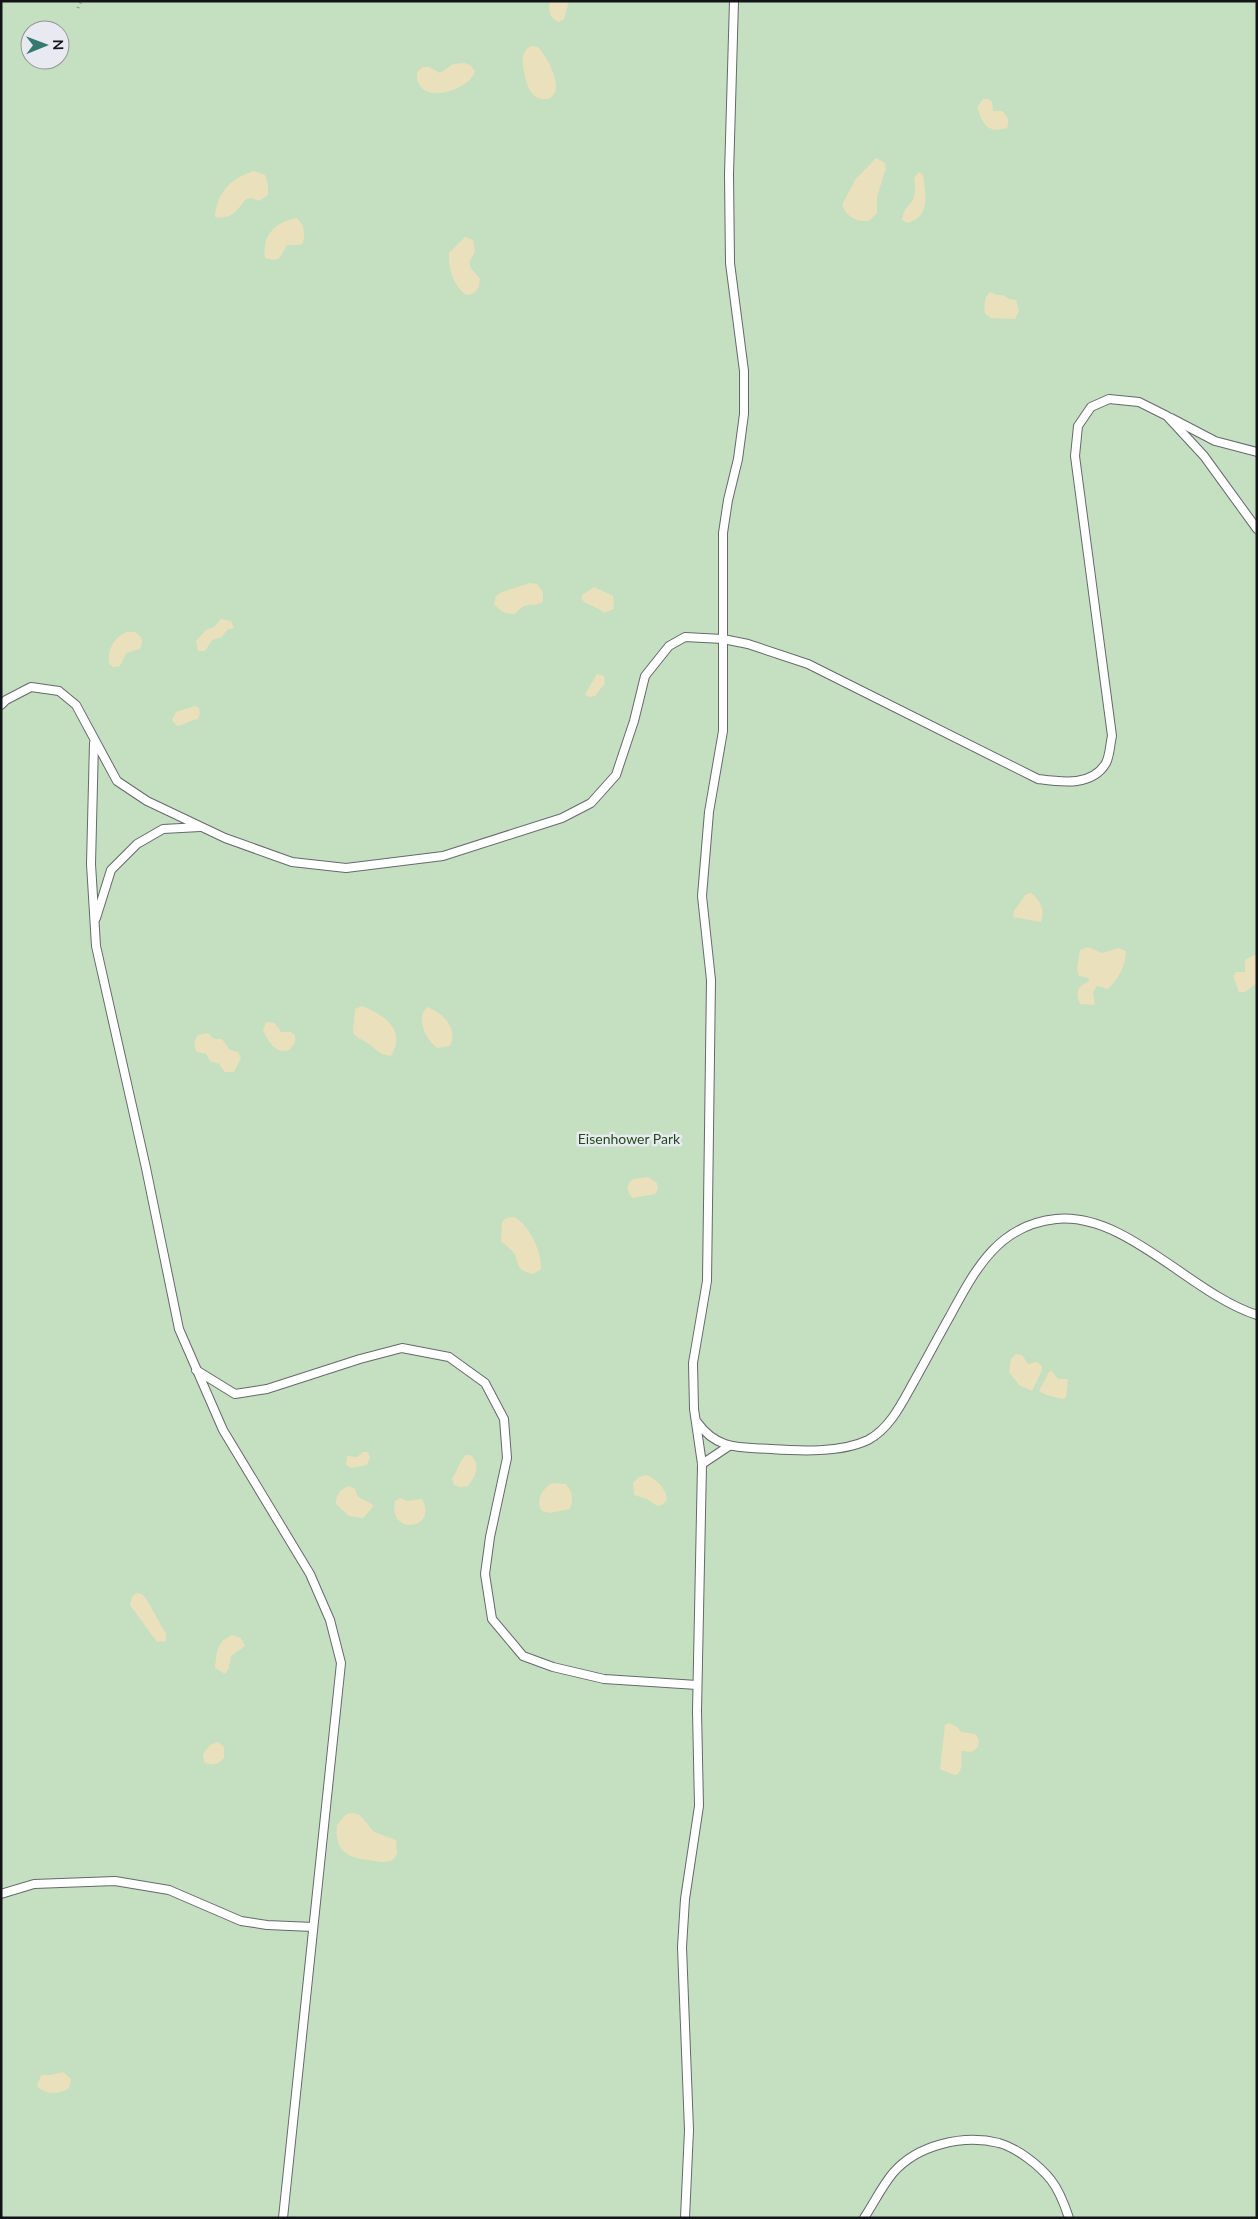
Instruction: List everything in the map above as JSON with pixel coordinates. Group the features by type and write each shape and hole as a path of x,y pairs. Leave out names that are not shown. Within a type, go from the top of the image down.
{"lane":[{"path":"685,2218 688,2130 682,1947 685,1899 699,1806 697,1685 702,1464 696,1420 693,1363 707,1281 711,980 702,896 709,812 723,731 723,533 728,500 738,459 744,414 743,362 730,262 729,174 734,1"},
{"path":"1,705 6,700 31,687 59,690 76,705 94,743 116,781 147,801 225,838 292,862 346,868 443,856 562,818 591,803 616,775 634,722 645,676 669,646 685,637 723,639 748,644 808,664 1038,779 1068,782 1093,777 1106,762 1112,736 1075,456 1078,426 1091,407 1109,399 1139,402 1215,440 1257,452"},
{"path":"1167,416 1204,456 1257,529"},
{"path":"94,743 90,864 96,946 146,1168 179,1329 223,1430 310,1574 330,1620 340,1663 283,2218"},
{"path":"94,923 111,870 137,844 163,830 202,827"},
{"path":"696,1420 706,1434 729,1446 800,1451 840,1448 867,1440 887,1425 903,1402 976,1268 994,1247 1015,1232 1033,1223 1057,1218 1086,1221 1120,1234 1200,1286 1243,1310 1257,1315"},
{"path":"196,1370 235,1394 267,1389 360,1359 402,1348 449,1357 485,1383 504,1419 507,1458 490,1537 485,1574 492,1619 523,1656 552,1667 604,1679 697,1685"},
{"path":"702,1464 729,1446"},
{"path":"1,1894 34,1884 115,1881 170,1890 241,1921 267,1926 313,1927"},
{"path":"864,2218 893,2172 912,2156 938,2144 970,2140 999,2143 1026,2157 1052,2180 1069,2218"}],"path":[{"path":"78,8 81,1"}],"green space":[{"name":"Eisenhower Park","path":"1,1 1257,1 1257,2218 1,2218"}],"sand":[{"path":"550,1 569,1 564,19 559,22 550,14"},
{"path":"531,46 538,47 550,65 556,86 550,98 538,98 529,89 523,66 523,57 526,50"},
{"path":"465,63 475,71 464,84 454,89 444,93 433,93 425,90 419,83 417,72 423,67 429,67 440,73 453,64"},
{"path":"983,99 988,99 992,102 993,111 1002,111 1004,113 1008,121 1007,128 995,130 984,123 977,107"},
{"path":"876,158 885,163 886,168 877,197 877,213 869,221 856,220 846,213 842,205 855,180"},
{"path":"254,171 265,175 268,184 268,195 259,201 252,198 246,199 230,216 215,217 219,200 227,187 238,178"},
{"path":"919,172 923,175 924,209 921,215 908,223 902,220 915,194 914,178"},
{"path":"297,218 304,230 303,243 287,245 277,259 265,258 268,236 276,226"},
{"path":"465,237 473,240 475,251 470,261 470,267 480,279 476,291 466,295 455,282 449,259 449,253"},
{"path":"990,292 1016,300 1019,311 1015,319 991,318 985,314 985,302"},
{"path":"530,583 537,584 543,592 543,602 535,605 526,605 515,614 503,612 494,604 496,596 502,592"},
{"path":"594,587 613,596 614,609 604,613 582,600 582,595"},
{"path":"221,619 231,621 234,628 227,630 222,637 212,640 205,651 198,651 196,641 206,630 214,627"},
{"path":"127,632 135,632 142,639 140,649 127,654 120,666 113,667 109,664 110,649 118,637"},
{"path":"597,674 604,676 605,683 595,696 588,697 585,694"},
{"path":"195,706 199,708 200,714 198,719 177,726 172,720 176,712"},
{"path":"1031,893 1041,906 1043,914 1041,922 1013,917 1014,911 1026,894"},
{"path":"1088,947 1102,953 1119,948 1126,951 1123,967 1115,981 1108,989 1097,986 1093,992 1095,1005 1080,1004 1078,997 1079,988 1088,982 1089,978 1079,976 1077,968 1080,950"},
{"path":"1254,955 1257,956 1257,983 1245,992 1239,992 1233,976 1236,972 1245,972 1245,960"},
{"path":"362,1006 385,1019 395,1031 395,1047 391,1056 380,1053 353,1033 355,1009"},
{"path":"427,1007 439,1013 448,1022 452,1034 450,1046 437,1048 429,1040 422,1023 422,1017"},
{"path":"266,1022 275,1023 281,1032 291,1032 295,1035 295,1043 289,1050 276,1049 273,1046 263,1030"},
{"path":"208,1033 214,1039 222,1039 230,1050 238,1052 241,1058 234,1072 225,1072 219,1064 210,1061 206,1054 197,1052 195,1041 198,1035"},
{"path":"648,1177 657,1183 658,1189 655,1194 633,1198 628,1191 629,1183 634,1179"},
{"path":"514,1217 525,1226 537,1247 541,1269 533,1274 520,1268 513,1252 501,1241 502,1222 506,1218"},
{"path":"1016,1354 1022,1355 1028,1364 1037,1362 1042,1366 1032,1391 1019,1385 1009,1372 1011,1359"},
{"path":"1052,1371 1058,1379 1068,1379 1066,1397 1064,1399 1039,1391 1049,1372"},
{"path":"363,1452 368,1452 370,1457 367,1465 352,1468 346,1465 347,1456 357,1457"},
{"path":"466,1455 471,1455 477,1467 468,1486 460,1487 454,1485 452,1478"},
{"path":"646,1475 654,1479 663,1488 667,1500 662,1505 657,1506 647,1499 634,1495 633,1483 639,1477"},
{"path":"552,1483 566,1484 572,1496 570,1509 550,1513 542,1511 539,1499 545,1488"},
{"path":"349,1486 355,1489 358,1497 372,1504 373,1507 363,1518 349,1516 336,1504 339,1493"},
{"path":"400,1498 407,1501 422,1499 425,1509 424,1517 419,1522 412,1525 398,1520 395,1512 395,1501"},
{"path":"136,1593 142,1594 147,1600 166,1634 166,1641 157,1642 130,1605 132,1597"},
{"path":"232,1635 241,1638 245,1646 231,1656 229,1668 225,1674 215,1668 217,1652 220,1644"},
{"path":"949,1723 957,1727 961,1732 975,1734 979,1740 978,1747 972,1752 962,1751 961,1768 958,1774 954,1775 940,1769 945,1725"},
{"path":"218,1742 224,1747 224,1758 215,1764 204,1762 203,1754 210,1745"},
{"path":"346,1814 360,1815 374,1832 396,1840 397,1854 393,1860 381,1862 361,1859 348,1855 340,1847 337,1825"},
{"path":"63,2072 71,2079 69,2088 52,2093 44,2091 37,2086 41,2075"}]}
